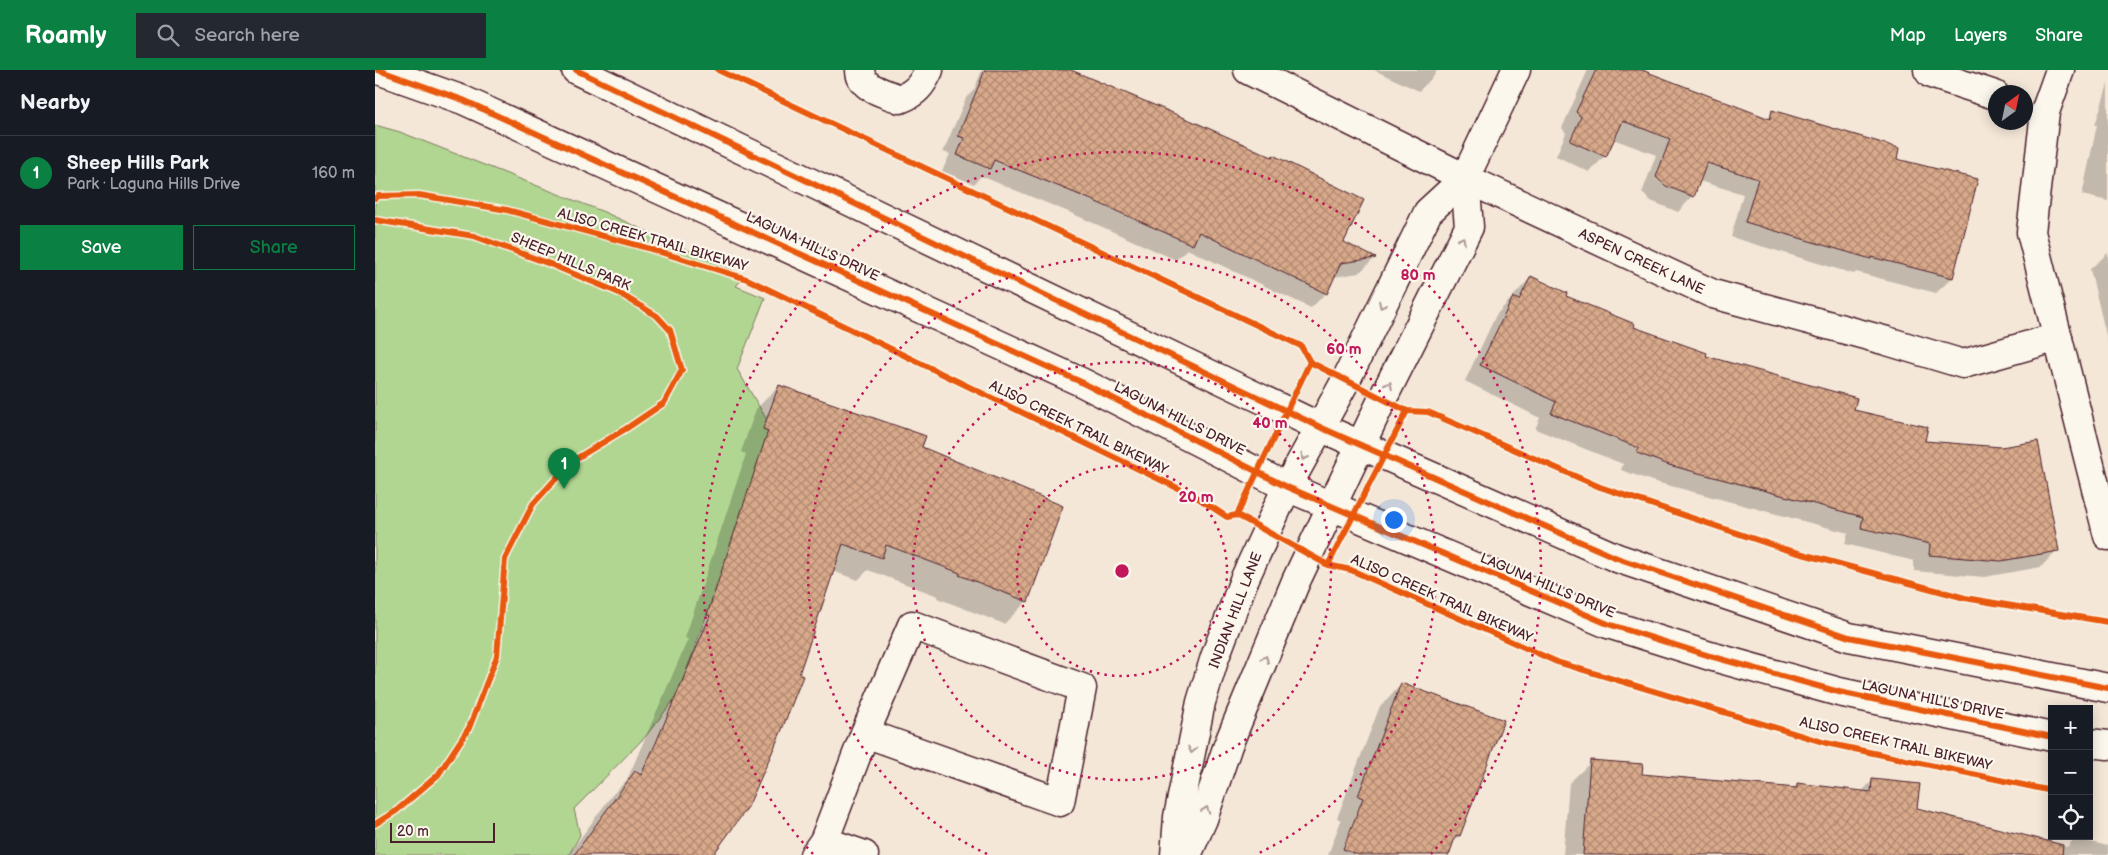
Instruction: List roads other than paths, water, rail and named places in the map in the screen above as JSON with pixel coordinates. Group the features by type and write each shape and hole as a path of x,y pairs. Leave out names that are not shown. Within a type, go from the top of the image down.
{"street":[{"name":"LAGUNA HILLS DRIVE","path":"378,70 463,100 1081,382 1287,487 1608,624 1710,656 1839,692 2048,736"},
{"path":"577,70 1321,428 1617,558 1849,637 2108,688"},
{"path":"860,70 860,75 866,85 900,99 912,94 923,84 929,70"},
{"name":"ASPEN CREEK LANE","path":"1248,70 1465,178 1713,294 1887,341 1963,364 2058,337"},
{"name":"INDIAN HILL LANE","path":"1175,855 1178,817 1201,702 1215,657 1244,580 1287,487 1321,428 1428,212 1465,178 1516,70"},
{"path":"1929,70 1931,74 1988,93"},
{"path":"2060,70 2035,109 2031,232 2108,536"},
{"name":"INDIAN HILL LANE","path":"1187,855 1203,818 1228,745 1295,581 1362,446 1383,398 1469,227 1465,178"},
{"path":"864,855 819,848 865,733 911,625 1083,688 1060,802 865,733"},
{"path":"2093,743 2108,745"}],"place":[{"name":"Sheep Hills Park","path":"564,489"}]}
